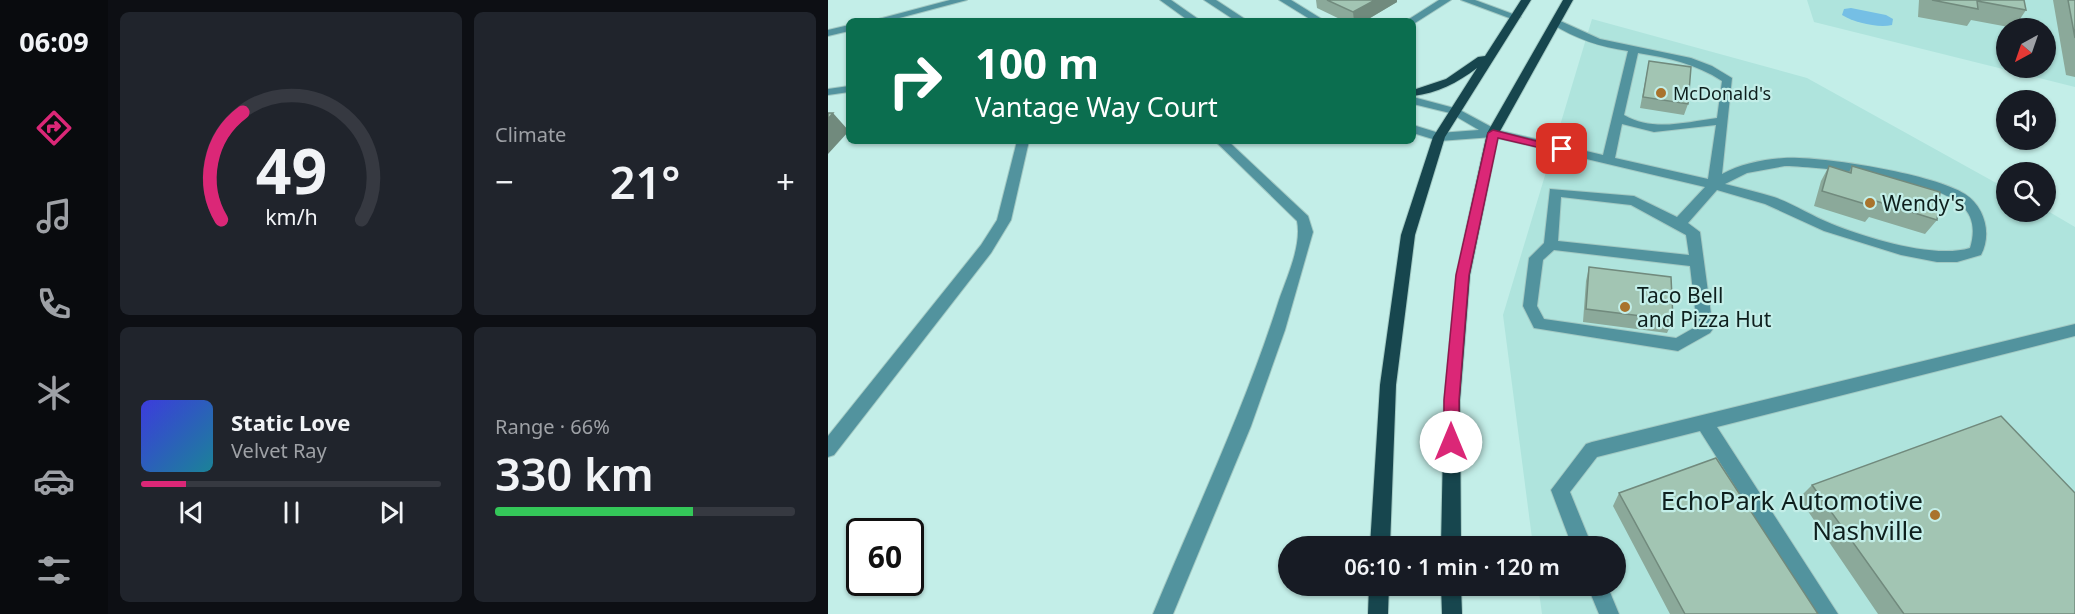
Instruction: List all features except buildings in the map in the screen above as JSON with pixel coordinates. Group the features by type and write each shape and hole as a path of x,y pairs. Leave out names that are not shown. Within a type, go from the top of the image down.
{"main road":[{"path":"1380,536 1388,385 1408,235 1439,137 1526,0"},
{"path":"1451,536 1452,400 1463,275 1493,133 1568,0"},
{"path":"1416,93 1430,91 1458,79 1494,50"},
{"path":"1378,614 1379,596"},
{"path":"1451,596 1452,614"}],"street":[{"path":"888,18 962,0"},
{"path":"1165,0 1192,18"},
{"path":"1284,0 1315,18"},
{"path":"1416,18 1446,0"},
{"path":"1466,0 1516,17"},
{"path":"1210,1 1238,18"},
{"path":"1556,22 1580,37 1678,56 1712,67 1728,80 1714,185"},
{"path":"828,33 846,29"},
{"path":"1608,160 1634,48"},
{"path":"828,92 846,90"},
{"path":"1416,101 1454,111 1493,133 1714,185 1770,201 1828,228 1901,250 1937,257 1957,257 1976,251 1981,238 1981,227 1973,209 1959,196 1945,189 1863,171 1784,162 1742,169 1714,185 1679,224"},
{"path":"1618,116 1626,123 1639,127 1664,129 1721,121"},
{"path":"1416,130 1439,137 1493,133"},
{"path":"828,449 986,249 1004,220 1022,144"},
{"path":"1163,614 1234,444 1274,340 1306,232 1304,219 1224,144"},
{"path":"1555,192 1634,201 1679,224 1693,232 1705,329 1678,345 1539,324 1530,306 1536,258 1551,245 1555,192"},
{"path":"1551,245 1697,261"},
{"path":"1578,536 1560,490 1592,450 2075,330"},
{"path":"1704,422 1828,614"},
{"path":"1602,596 1609,614"}],"shaded area":[{"path":"1807,0 2075,0 2075,87 2039,78 2056,78 2056,18 1996,18 1996,67 1814,22"},
{"path":"1851,8 1886,15 1893,19 1892,25 1867,24 1842,15 1844,9"},
{"path":"1592,19 1807,78 1996,183 1996,222 2056,222 2056,216 2075,227 2075,614 1542,614 1540,596 1626,596 1626,536 1532,536 1503,315"}],"place":[{"name":"McDonald's","path":"1661,93"},
{"name":"Wendy's","path":"1870,203"},
{"name":"Taco Bell and Pizza Hut","path":"1625,307"},
{"name":"EchoPark Automotive Nashville","path":"1935,515"}],"route":[{"path":"1451,442 1452,400 1463,275 1493,133 1562,149"}]}
